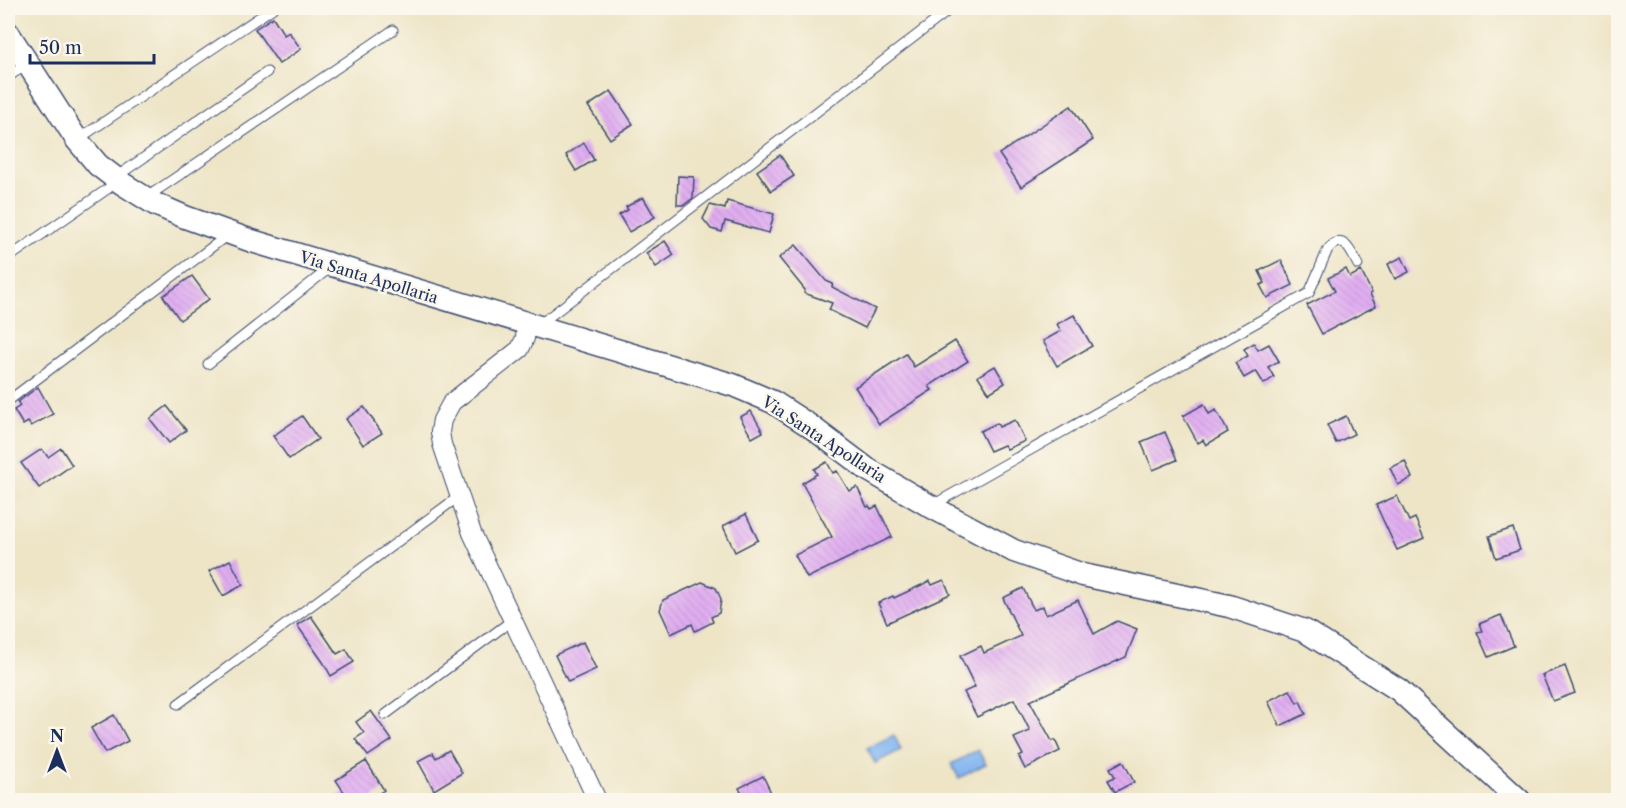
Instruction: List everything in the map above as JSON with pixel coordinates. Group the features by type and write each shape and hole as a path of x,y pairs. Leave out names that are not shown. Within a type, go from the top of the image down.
{"street":[{"name":"Via Santa Apollaria","path":"8,33 77,140 93,160 117,180 145,198 175,213 230,233 333,266 733,385 773,402 810,426 867,469 1014,551 1083,575 1229,606 1305,631 1399,690 1519,801"},
{"path":"531,326 520,349 448,406 443,415 440,432 458,497 472,533 511,621 597,801"}],"lane":[{"path":"77,140 273,8"},
{"path":"531,326 952,8"},
{"path":"145,198 393,30"},
{"path":"8,77 28,63"},
{"path":"8,258 267,72"},
{"path":"8,401 230,233"},
{"path":"930,506 1309,293 1328,249 1334,244 1346,244 1358,265"},
{"path":"208,364 333,266"},
{"path":"178,704 458,497"},
{"path":"385,716 511,621"}],"water":[{"path":"894,735 901,750 875,763 867,748"},
{"path":"978,750 986,764 959,778 951,764"}],"building":[{"path":"273,17 284,35 289,32 301,49 279,64 255,29"},
{"path":"611,91 633,124 610,139 588,106"},
{"path":"1071,106 1093,140 1021,187 999,154"},
{"path":"584,143 594,160 576,171 566,155"},
{"path":"780,155 794,176 771,191 757,171"},
{"path":"678,176 694,177 693,198 684,205 677,205"},
{"path":"643,197 655,217 629,232 619,215 628,210 626,207"},
{"path":"727,201 774,214 769,233 725,221 722,232 711,229 703,219 710,205 725,209"},
{"path":"665,241 674,255 656,267 646,253"},
{"path":"796,245 826,281 833,284 832,287 875,309 865,328 829,310 832,303 804,293 805,290 779,258"},
{"path":"1402,257 1409,272 1395,279 1388,264"},
{"path":"1281,260 1293,285 1267,298 1260,285 1265,283 1259,271"},
{"path":"1346,269 1350,277 1361,271 1376,306 1322,334 1307,305 1335,291 1328,278"},
{"path":"192,276 209,299 180,320 163,296"},
{"path":"1074,315 1092,346 1057,366 1043,341 1061,331 1057,324"},
{"path":"955,341 968,361 929,386 932,390 879,424 855,387 906,354 914,367"},
{"path":"1254,343 1258,350 1269,344 1279,361 1268,367 1274,377 1264,384 1256,371 1244,378 1235,363 1248,356 1244,349"},
{"path":"995,366 1005,383 989,393 978,376"},
{"path":"38,387 53,414 31,426 28,422 23,425 14,410 20,406 18,402"},
{"path":"1204,404 1209,414 1216,410 1228,432 1206,445 1203,440 1198,443 1183,416"},
{"path":"167,406 186,430 169,443 150,419"},
{"path":"364,407 382,433 363,445 346,419"},
{"path":"751,411 763,432 752,438 740,417"},
{"path":"302,416 318,439 289,459 273,436"},
{"path":"1346,416 1354,434 1336,443 1327,425"},
{"path":"1015,420 1025,441 1007,449 1004,445 990,451 980,431 997,423 999,427"},
{"path":"1165,432 1177,460 1153,470 1141,442"},
{"path":"61,448 72,465 39,488 21,463 42,449 48,457"},
{"path":"1405,461 1412,478 1398,485 1390,468"},
{"path":"827,462 833,473 837,471 849,491 857,487 867,507 871,509 877,506 892,537 807,578 795,555 832,537 802,483 817,474 814,469"},
{"path":"1397,496 1409,521 1415,518 1424,538 1397,550 1376,505"},
{"path":"746,514 758,540 735,552 723,526"},
{"path":"1513,528 1520,550 1496,558 1489,536"},
{"path":"230,560 243,585 223,596 209,571"},
{"path":"944,580 950,594 887,623 878,603 930,581 932,585"},
{"path":"702,582 716,588 721,599 719,613 711,617 713,622 695,631 692,624 671,634 660,610 663,600"},
{"path":"1023,588 1034,610 1043,606 1046,615 1078,600 1094,634 1117,621 1137,629 1126,657 1030,701 1060,751 1025,769 1019,757 1023,755 1014,738 1030,731 1014,699 977,717 964,692 975,687 960,656 981,646 984,653 1021,636 1003,598"},
{"path":"1501,615 1514,646 1488,657 1477,632 1482,631 1479,624"},
{"path":"311,616 337,654 346,649 354,662 331,676 297,625"},
{"path":"583,642 596,669 568,682 555,655"},
{"path":"1565,666 1575,693 1553,701 1542,675"},
{"path":"1290,690 1297,703 1300,701 1306,714 1280,726 1268,701"},
{"path":"371,711 392,740 368,756 355,739 364,733 356,722"},
{"path":"114,715 128,741 105,753 91,728"},
{"path":"449,750 462,773 434,790 418,761 433,753 436,758"},
{"path":"366,761 384,790 368,801 330,801 344,792 336,780"},
{"path":"1123,761 1134,782 1115,792 1108,780 1115,777 1110,768"},
{"path":"763,776 775,801 737,801 741,792 739,788"}]}
